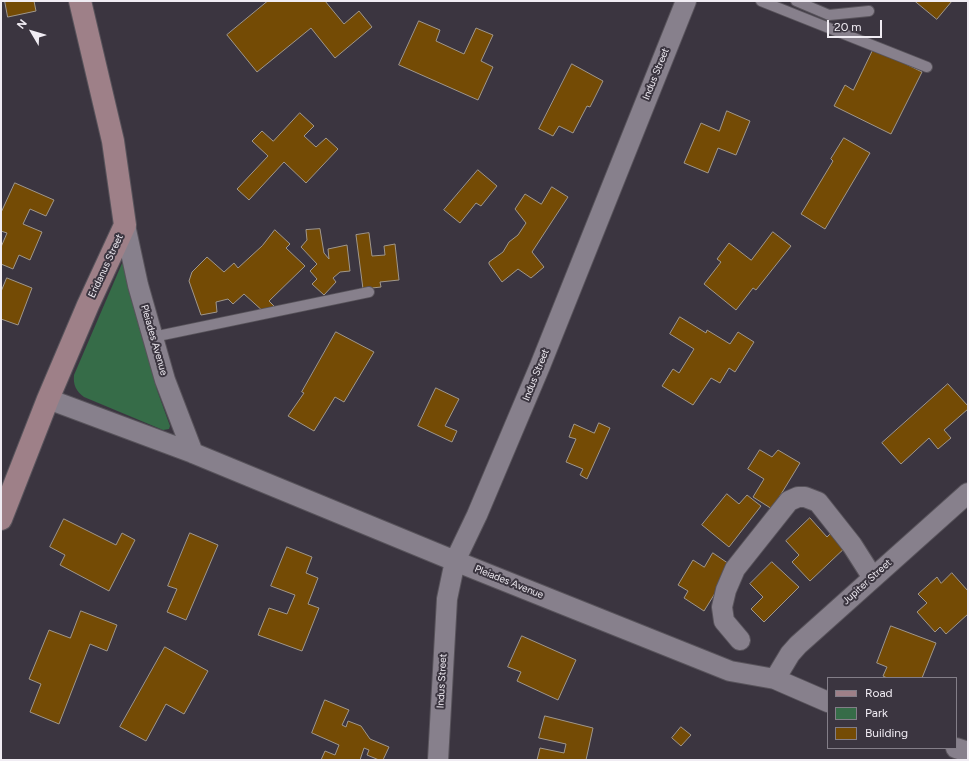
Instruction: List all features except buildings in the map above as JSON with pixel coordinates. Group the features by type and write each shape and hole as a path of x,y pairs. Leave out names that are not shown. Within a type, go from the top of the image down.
{"street":[{"name":"Eridanus Street","path":"1,519 48,399 88,305 125,225 113,141 80,1"},
{"name":"Indus Street","path":"438,760 447,599 455,561 477,515 536,374 686,1"},
{"name":"Pleiades Avenue","path":"125,225 138,285 165,380 192,453"},
{"name":"Pleiades Avenue","path":"48,399 192,453 455,561 730,671 775,679 827,702"},
{"name":"Jupiter Street","path":"775,679 790,654 798,645 968,492"},
{"path":"740,640 724,621 722,607 726,590 735,569 789,502 798,497 805,497 818,502 852,545 873,578"},
{"path":"957,748 968,752"}],"lane":[{"path":"761,1 927,67"},
{"path":"796,1 829,15 869,11"},
{"path":"153,338 370,292"}],"green space":[{"path":"128,260 157,390 170,426 169,429 163,430 84,397 77,390 74,382 74,375 123,261"}]}
